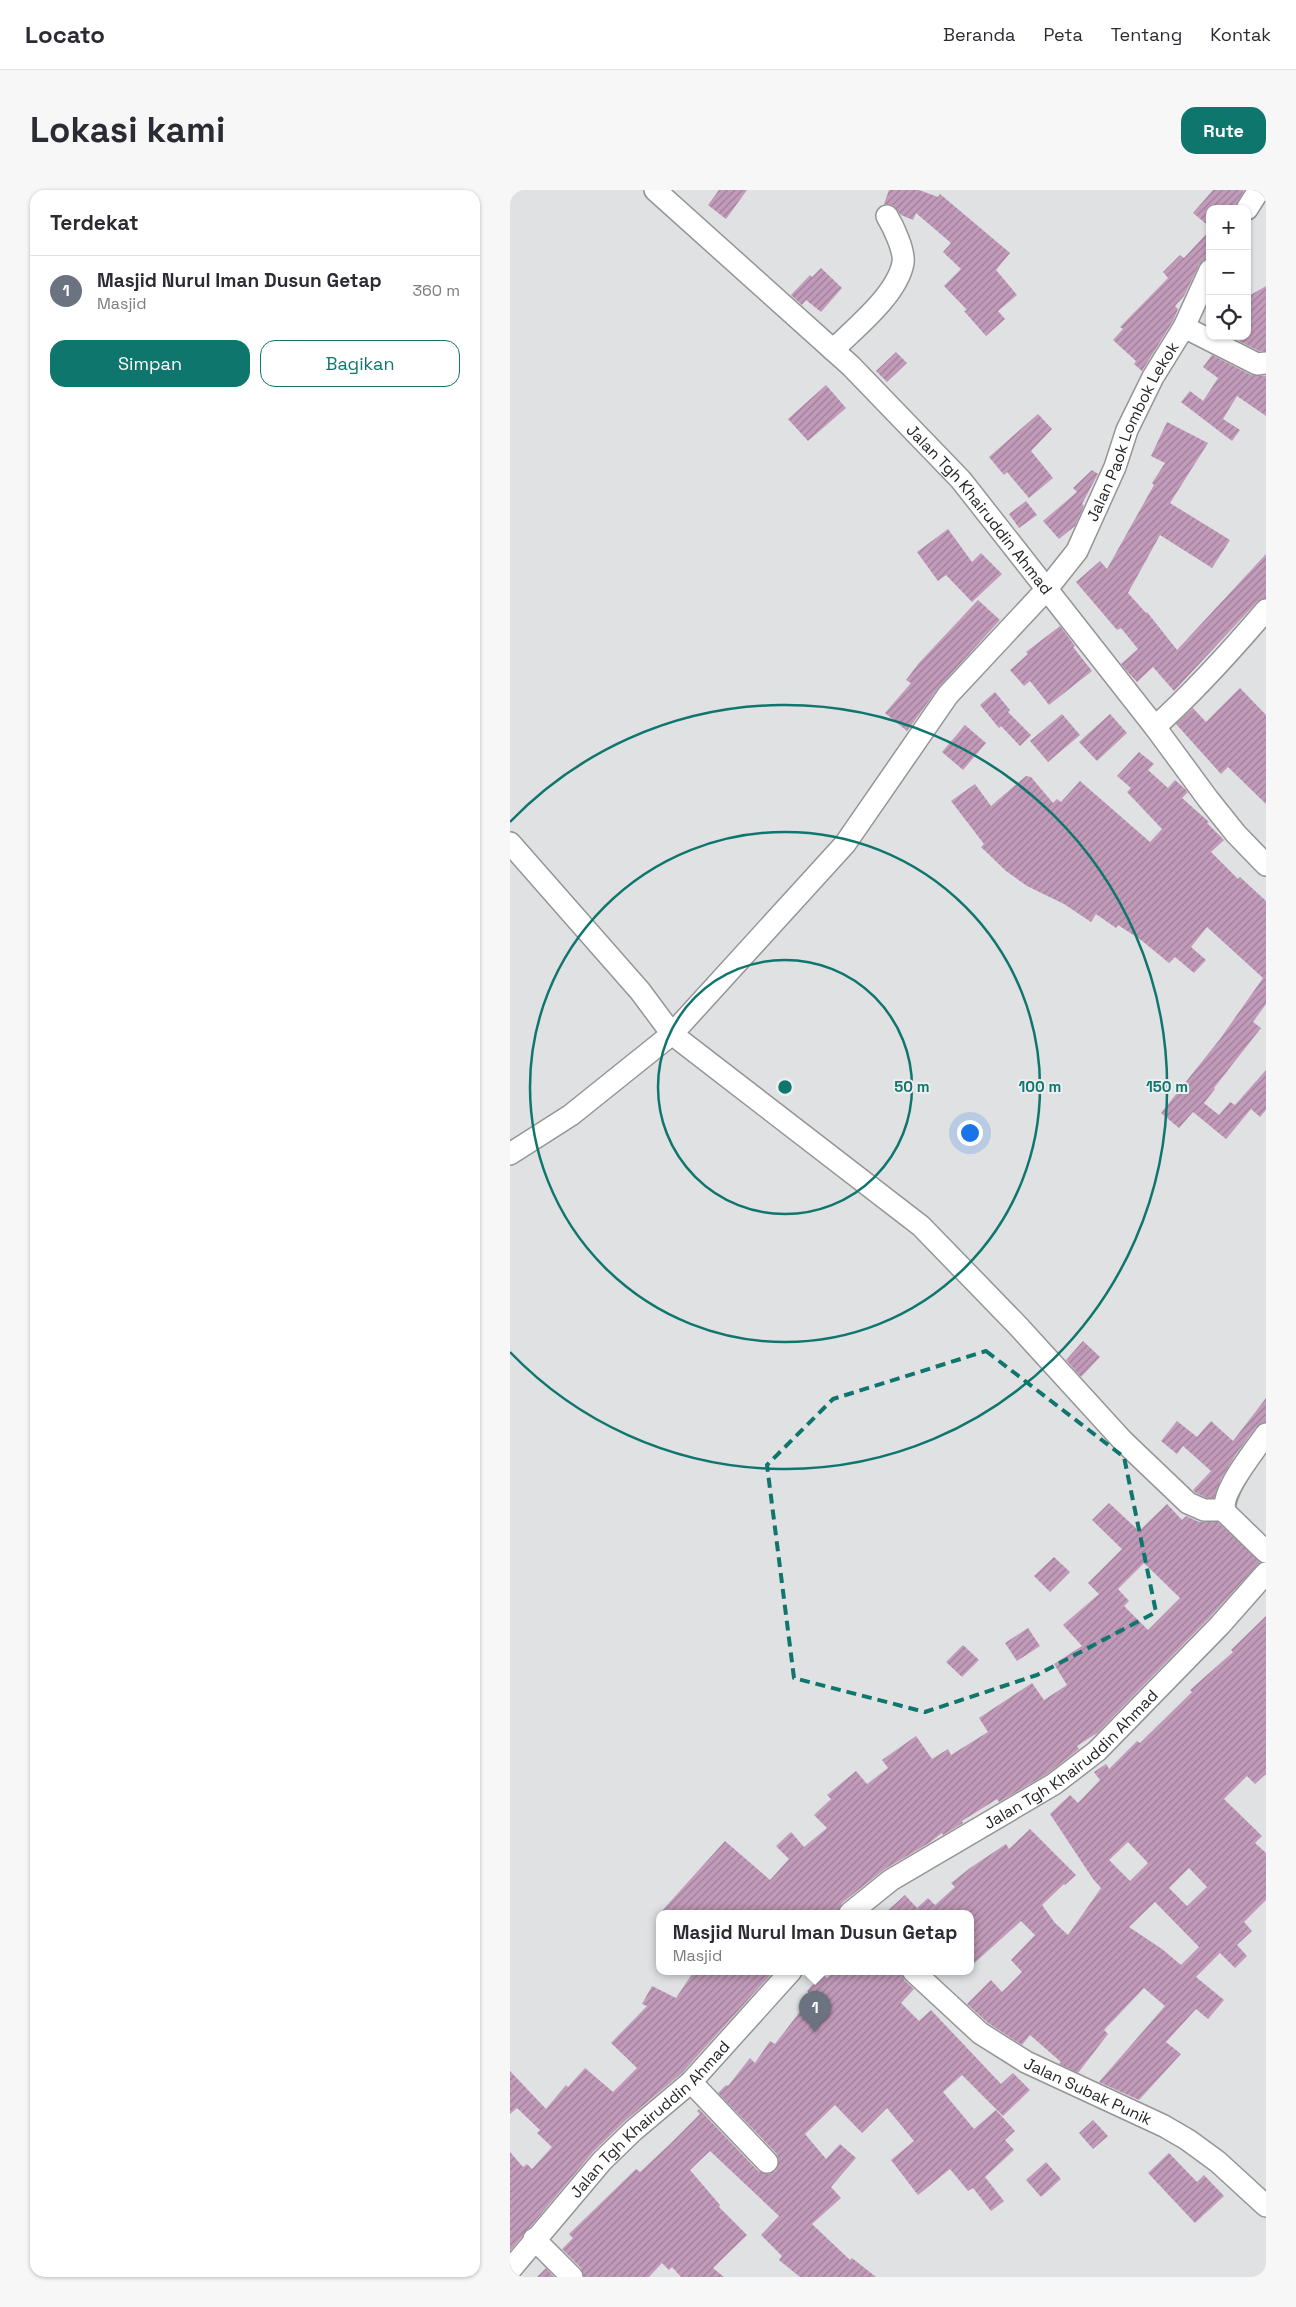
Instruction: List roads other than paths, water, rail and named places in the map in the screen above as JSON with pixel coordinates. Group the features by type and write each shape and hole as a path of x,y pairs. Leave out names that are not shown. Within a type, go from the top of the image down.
{"street":[{"name":"Jalan Tgh Khairuddin Ahmad","path":"655,190 833,350 961,480 1155,727 1236,834 1266,865"},
{"path":"1250,205 1259,190"},
{"path":"833,350 876,307 895,283 904,262 896,232 887,216"},
{"name":"Jalan Paok Lombok Lekok","path":"510,1154 571,1115 672,1034 845,844 948,695 1046,590 1076,551 1115,467 1127,430 1153,376 1184,327 1206,279"},
{"path":"1184,327 1257,364 1266,363"},
{"path":"1155,727 1222,661 1266,610"},
{"path":"510,843 640,991 672,1034 921,1226 1019,1327 1122,1441 1188,1503 1204,1510 1224,1510 1266,1552"},
{"path":"1224,1510 1224,1501 1232,1484 1266,1434"},
{"name":"Jalan Tgh Khairuddin Ahmad","path":"856,1910 891,1880 1054,1784 1097,1751 1220,1625 1266,1573"},
{"name":"Jalan Tgh Khairuddin Ahmad","path":"510,2270 534,2239 602,2161 634,2130 691,2082 786,1975"},
{"name":"Jalan Subak Punik","path":"917,1975 980,2033 1026,2062 1164,2126 1188,2140 1218,2162 1266,2206"},
{"path":"691,2082 767,2162"},
{"path":"534,2239 572,2277"}],"place":[{"name":"Masjid Nurul Iman Dusun Getap","path":"815,2032"}]}
